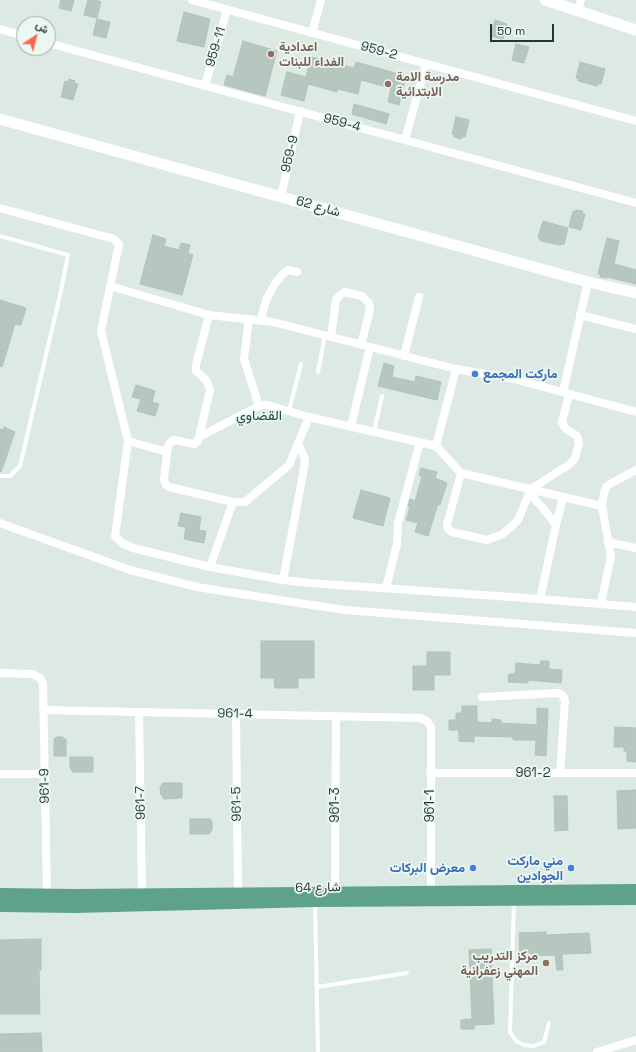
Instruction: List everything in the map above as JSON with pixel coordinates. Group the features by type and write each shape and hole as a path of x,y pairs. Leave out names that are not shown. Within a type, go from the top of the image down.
{"main road":[{"name":"شارع 64","path":"0,894 47,895 636,890"},
{"name":"شارع 64","path":"0,906 75,907 315,902 636,899"}],"street":[{"name":"959-2","path":"192,0 636,121"},
{"path":"312,33 321,0"},
{"path":"545,0 579,6 636,30"},
{"name":"959-11","path":"205,85 227,10"},
{"path":"0,30 16,34"},
{"name":"959-4","path":"56,45 636,203"},
{"path":"404,140 426,64"},
{"name":"959-9","path":"281,197 300,111"},
{"name":"شارع 62","path":"0,119 588,282 636,293"},
{"path":"0,208 114,239 118,244 101,331 128,441 115,536 122,543 133,548 210,567 283,580 601,603 636,607"},
{"path":"260,321 267,298 282,274 288,270 297,272"},
{"path":"461,473 447,525 448,529 452,532 487,540 502,534 518,520 530,490 570,464 575,458 579,443 577,436 565,428 562,422 580,315 588,282"},
{"path":"110,286 209,315 273,322 456,369 510,378 636,412"},
{"path":"328,336 336,300 340,295 345,292 362,296 369,303 370,310 361,345"},
{"path":"404,356 419,297"},
{"path":"209,315 196,365 196,370 207,381 210,390 198,441 194,444 174,440 168,446 164,479 166,484 169,487 233,502 245,502 289,465 309,417"},
{"path":"580,315 636,329"},
{"path":"249,319 244,359 259,406"},
{"path":"351,426 370,347"},
{"path":"436,446 456,369"},
{"path":"199,437 263,404 309,417 436,446 461,473 602,506"},
{"path":"128,441 167,452"},
{"path":"386,588 397,544 398,523 420,442"},
{"path":"283,580 305,459 298,443"},
{"path":"601,603 611,557 602,506 604,493 606,487 610,484 636,470"},
{"path":"530,490 536,501 556,525"},
{"path":"540,599 563,498"},
{"path":"210,567 233,502"},
{"path":"0,523 130,570 197,587 345,610 636,633"},
{"path":"608,542 636,548"},
{"name":"961-9","path":"0,673 33,674 40,678 43,684 47,895"},
{"path":"482,697 559,694 563,696 565,701 560,773"},
{"name":"961-4","path":"43,710 420,718 427,721"},
{"name":"961-7","path":"140,712 142,894"},
{"name":"961-5","path":"236,714 238,893"},
{"name":"961-3","path":"335,892 336,717"},
{"name":"961-1","path":"427,721 431,727 431,892"},
{"name":"961-2","path":"430,773 636,773"},
{"path":"0,774 45,774"},
{"path":"597,1052 613,1050 636,1040"}],"lane":[{"path":"0,236 68,255 20,466 10,476 0,476"},
{"path":"318,372 328,336"},
{"path":"289,411 301,364"},
{"path":"374,432 382,396"},
{"path":"514,900 510,1032 516,1041 524,1045 534,1046 544,1042 549,1023"},
{"path":"315,902 318,1052"},
{"path":"317,987 407,973"}],"building":[{"path":"61,0 74,0 71,11 59,8"},
{"path":"88,0 98,0 101,2 97,18 84,15"},
{"path":"184,12 210,19 204,47 177,41"},
{"path":"97,19 110,22 106,38 93,35"},
{"path":"495,20 507,24 503,39 490,36"},
{"path":"243,41 277,51 265,96 224,85 227,75 233,77"},
{"path":"516,44 529,47 524,63 512,60"},
{"path":"311,57 354,68 356,62 406,76 399,105 388,102 391,88 361,80 358,94 337,89 337,92 308,84 304,101 281,95 287,72 306,77"},
{"path":"580,62 605,69 601,84 598,84 597,86 578,81 579,79 576,78"},
{"path":"69,79 78,84 73,100 61,97 65,81 68,82"},
{"path":"354,104 389,114 386,124 352,114"},
{"path":"456,117 469,120 465,137 462,137 461,139 454,137 455,135 452,134"},
{"path":"576,210 583,211 582,214 585,214 581,230 569,227 573,211 576,212"},
{"path":"543,221 568,228 564,244 560,245 541,241 538,237"},
{"path":"153,235 166,239 164,246 179,250 181,243 190,245 188,253 193,255 182,295 140,284"},
{"path":"607,238 619,241 614,264 636,270 636,284 607,277 600,277 601,274 598,274"},
{"path":"0,300 26,308 21,325 15,324 2,367 0,366"},
{"path":"384,363 394,366 392,377 415,382 416,376 441,382 437,400 378,386"},
{"path":"136,385 155,391 152,402 159,404 155,416 137,411 141,399 132,397"},
{"path":"4,427 15,432 0,472 0,429 3,430"},
{"path":"421,468 437,472 435,478 447,483 440,505 438,504 428,536 415,532 418,523 406,520 410,507 408,507 410,499 415,501 422,477 419,475"},
{"path":"361,490 390,498 383,526 353,518"},
{"path":"181,513 201,517 199,530 206,531 204,543 184,539 186,527 178,526"},
{"path":"261,641 314,641 314,678 298,678 298,688 275,688 274,678 261,678"},
{"path":"427,652 450,652 450,675 434,675 434,690 413,690 413,666 427,666"},
{"path":"541,661 549,661 549,669 562,670 561,683 528,680 528,683 508,682 509,674 515,674 516,663 540,665"},
{"path":"462,706 477,706 477,722 492,723 492,719 501,720 501,723 537,725 537,708 548,709 546,756 535,755 536,740 513,740 513,737 474,736 474,742 459,741 459,730 449,730 449,720 456,720 456,713 462,713"},
{"path":"615,727 636,728 636,762 627,761 627,751 624,751 624,747 614,747"},
{"path":"57,737 63,737 63,739 66,739 66,756 54,756 54,739"},
{"path":"70,757 93,757 93,772 73,772 70,768"},
{"path":"163,783 182,783 182,798 164,799 161,795 160,787"},
{"path":"636,790 636,828 618,829 617,791"},
{"path":"554,796 567,796 568,830 555,831"},
{"path":"190,819 210,819 212,822 212,830 209,834 190,834"},
{"path":"546,932 546,935 589,933 591,953 562,954 563,970 557,970 555,955 520,956 519,933"},
{"path":"41,939 41,970 39,970 40,1014 0,1014 0,940"},
{"path":"491,949 494,1024 474,1025 474,1029 461,1029 461,1020 472,1019 469,950"},
{"path":"41,1033 42,1052 0,1052 0,1034"}],"place":[{"name":"اعدادية الفداء للبنات","path":"271,54"},
{"name":"مدرسة الامة الابتدائية","path":"388,84"},
{"name":"ماركت المجمع","path":"475,374"},
{"name":"معرض البركات","path":"473,868"},
{"name":"مني ماركت الجوادين","path":"571,868"},
{"name":"مركز التدريب المهني زعفرانية","path":"546,963"}],"district":[{"name":"القضاوي","path":"259,416"}]}
